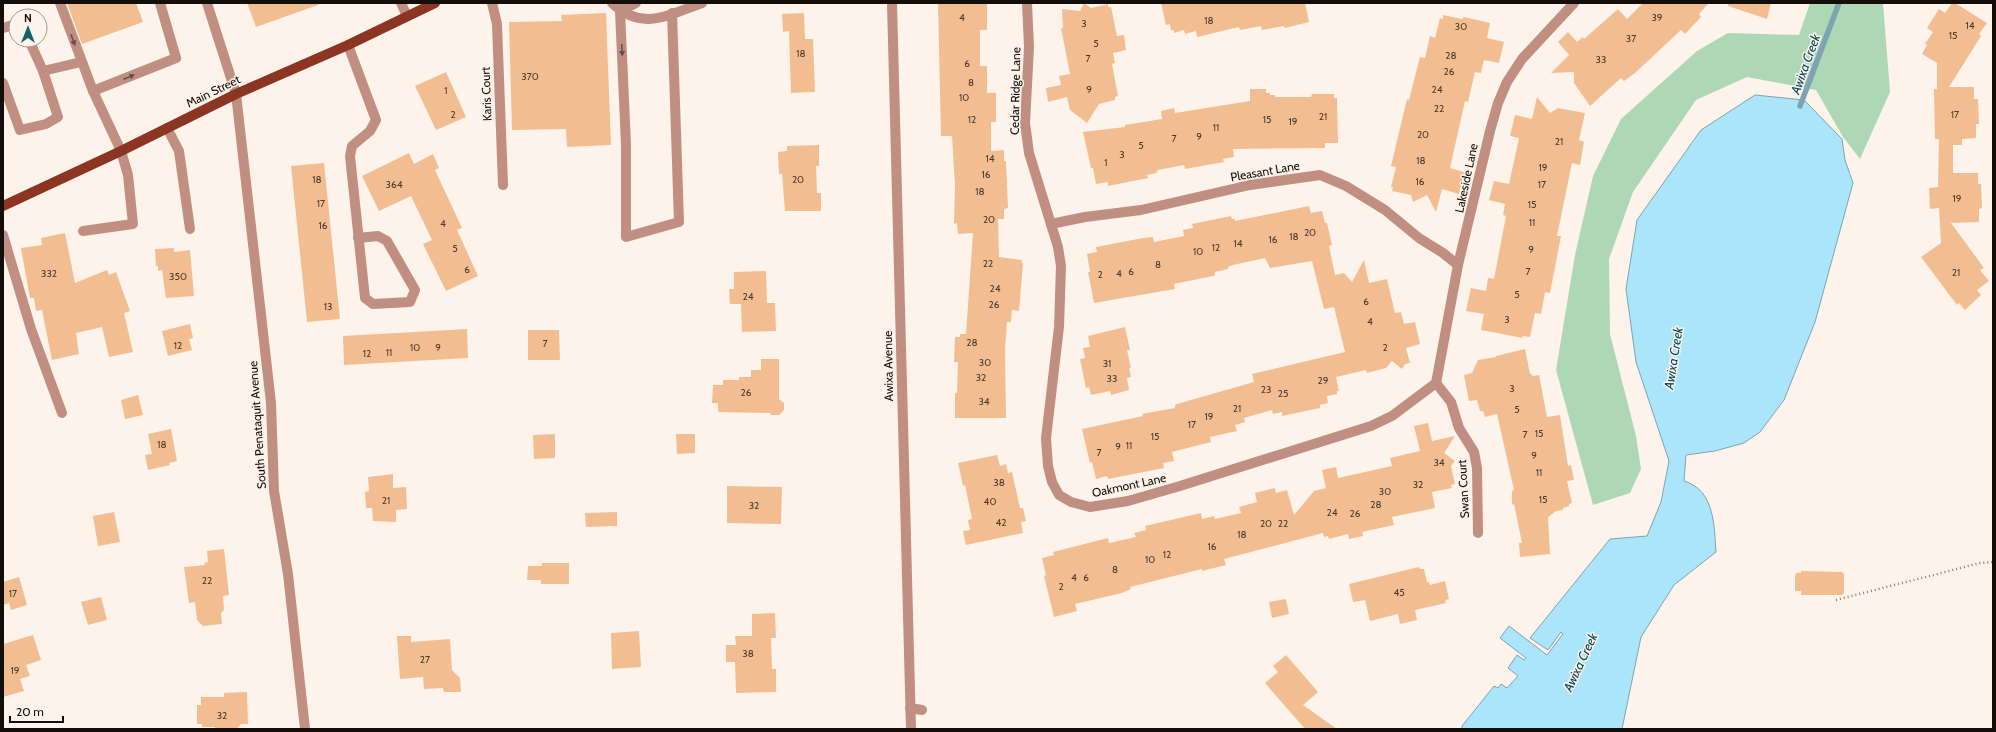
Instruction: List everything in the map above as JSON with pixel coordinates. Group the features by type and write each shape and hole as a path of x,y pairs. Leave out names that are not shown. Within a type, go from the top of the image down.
{"main road":[{"name":"Main Street","path":"3,206 121,151 236,94 348,45 435,3"}],"street":[{"path":"60,3 81,62 121,151 128,175 133,224 83,231"},
{"path":"93,91 176,58 160,3"},
{"name":"South Penataquit Avenue","path":"207,3 236,94 271,403 274,491 288,574 306,729"},
{"path":"401,3 407,16"},
{"name":"Karis Court","path":"492,3 497,24 502,185"},
{"path":"612,3 620,11 638,19 652,20 702,3"},
{"path":"620,11 636,3"},
{"name":"Awixa Avenue","path":"892,3 911,729"},
{"name":"Cedar Ridge Lane","path":"1027,3 1029,47 1025,123 1029,152 1051,224"},
{"name":"Lakeside Lane","path":"1436,383 1458,265 1498,103 1507,82 1522,59 1574,3"},
{"path":"620,11 626,145 626,237 679,222 672,13"},
{"path":"348,45 376,120 370,131 352,146 350,156 358,238 365,298 373,304 410,302 416,290 386,241 378,236 358,238"},
{"path":"3,83 20,130 46,124 58,117 43,70 33,48"},
{"path":"43,70 81,62"},
{"path":"167,128 179,151 190,229"},
{"name":"Pleasant Lane","path":"1051,224 1085,217 1141,210 1250,185 1320,175 1346,186 1385,210 1419,238 1443,253 1458,265"},
{"name":"Oakmont Lane","path":"1051,224 1061,266 1061,295 1053,392 1046,438 1048,466 1052,482 1059,496 1072,502 1090,507 1128,501 1371,426 1392,416 1436,383"},
{"path":"3,235 31,329 62,413"},
{"name":"Swan Court","path":"1436,383 1451,402 1459,428 1474,452 1477,468 1478,533"},
{"path":"910,708 922,710"}],"path":[{"path":"1836,600 1980,563 1993,562"}],"green space":[{"path":"1810,3 1883,3 1890,92 1860,159 1843,137 1816,90 1747,77 1696,100 1633,192 1609,259 1610,334 1636,436 1641,469 1630,493 1593,505 1556,370 1575,255 1593,176 1621,119 1697,51 1728,33 1799,35"}],"water":[{"path":"1755,95 1804,100 1842,139 1845,160 1853,183 1815,322 1784,400 1760,432 1744,443 1715,451 1686,455 1684,481 1702,492 1707,501 1711,510 1715,531 1716,552 1674,585 1641,637 1622,729 1462,729 1462,726 1494,686 1498,688 1501,684 1507,688 1518,676 1508,668 1517,655 1524,660 1526,658 1500,638 1509,626 1547,655 1563,634 1561,632 1548,650 1530,638 1610,539 1647,536 1661,502 1669,461 1636,362 1626,289 1637,220 1701,130"}],"building":[{"path":"67,3 136,3 143,22 82,44"},
{"path":"247,3 317,3 318,5 256,27"},
{"path":"938,3 987,3 987,30 980,30 980,66 987,66 987,93 996,93 996,122 991,122 991,151 1004,150 1004,161 1006,161 1008,208 1004,209 1004,219 998,219 999,257 1022,260 1021,262 1023,263 1019,311 1012,310 1011,322 1007,322 1005,349 1006,418 955,418 955,393 957,393 958,362 954,362 955,337 960,337 960,334 966,334 973,233 958,234 957,223 954,224 955,185 952,136 941,136"},
{"path":"1084,3 1091,8 1108,4 1108,7 1111,7 1117,36 1124,35 1126,50 1113,53 1115,63 1112,64 1118,96 1115,97 1115,100 1099,104 1087,123 1070,110 1067,97 1048,102 1046,88 1061,85 1059,76 1070,74 1061,28 1063,28 1062,9 1080,11"},
{"path":"1161,3 1305,3 1309,22 1285,28 1284,26 1262,30 1261,26 1240,30 1239,27 1197,37 1196,31 1185,34 1184,30 1174,33 1174,30 1171,30 1170,24 1166,25"},
{"path":"1643,3 1709,3 1699,14 1701,17 1685,34 1681,30 1635,73 1624,81 1621,78 1590,106 1574,83 1574,72 1551,73 1569,55 1558,42 1568,32 1577,42 1583,37 1584,39 1618,9 1627,19"},
{"path":"1728,3 1771,3 1767,19 1728,6"},
{"path":"1952,3 1955,3 1987,23 1979,34 1981,36 1949,87 1974,87 1974,99 1978,99 1979,124 1976,124 1976,138 1962,139 1962,145 1953,145 1953,173 1978,173 1978,184 1981,184 1982,208 1979,209 1979,222 1951,223 1984,268 1980,270 1989,281 1977,290 1981,295 1965,310 1959,303 1957,305 1921,257 1941,243 1939,208 1930,209 1929,188 1938,187 1939,139 1935,139 1934,89 1937,89 1937,63 1922,54 1927,45 1925,44 1933,32 1927,28 1939,9 1945,13"},
{"path":"606,13 611,145 567,147 566,129 512,130 509,22 562,21 561,15"},
{"path":"804,13 805,39 813,39 815,92 791,93 789,31 783,32 782,14"},
{"path":"1443,15 1462,19 1464,17 1490,23 1487,38 1504,42 1499,63 1484,60 1481,73 1475,72 1468,102 1465,101 1450,168 1464,172 1459,194 1442,189 1436,212 1427,195 1413,202 1411,195 1392,191 1393,187 1391,187 1396,167 1391,166 1407,99 1409,100 1420,57 1425,58 1430,36 1435,38 1440,18 1443,19"},
{"path":"446,72 466,117 436,130 415,86"},
{"path":"1250,89 1266,89 1266,93 1275,95 1275,97 1311,97 1312,94 1334,94 1334,98 1337,98 1338,143 1325,143 1325,148 1233,149 1234,157 1223,159 1224,162 1185,169 1184,165 1158,170 1156,173 1147,175 1148,178 1108,186 1108,182 1096,184 1083,132 1125,127 1125,125 1162,119 1161,111 1174,108 1175,113 1250,101"},
{"path":"1537,97 1550,113 1558,108 1585,113 1579,140 1584,142 1580,165 1572,163 1557,236 1561,236 1550,293 1545,292 1541,314 1535,313 1530,337 1522,336 1523,338 1481,330 1484,314 1466,311 1471,288 1486,291 1488,278 1494,279 1506,216 1503,215 1505,204 1489,200 1494,181 1509,184 1519,138 1510,136 1515,115 1532,119"},
{"path":"819,145 819,166 816,166 817,193 821,193 821,211 785,211 782,174 779,174 778,152 787,151 787,146"},
{"path":"409,153 414,164 433,154 439,168 435,170 462,228 457,230 478,276 446,291 423,244 432,240 411,196 379,211 362,176"},
{"path":"324,163 340,319 307,322 291,166"},
{"path":"1309,206 1311,213 1322,211 1325,223 1327,223 1332,245 1329,246 1335,275 1344,273 1352,282 1364,260 1369,283 1387,279 1395,313 1401,312 1404,324 1415,322 1420,344 1406,348 1410,363 1405,364 1402,369 1392,361 1386,368 1367,373 1366,370 1336,377 1339,391 1337,391 1337,394 1327,396 1328,403 1320,405 1320,408 1282,416 1282,412 1273,414 1272,410 1244,418 1245,422 1235,425 1237,431 1210,437 1211,442 1172,452 1174,461 1163,463 1164,468 1108,479 1107,476 1096,479 1092,462 1090,463 1082,429 1143,416 1142,414 1175,408 1175,405 1177,404 1254,382 1252,374 1345,352 1334,307 1324,309 1312,261 1270,268 1265,258 1233,265 1228,267 1228,269 1215,272 1215,275 1213,276 1174,284 1175,289 1094,303 1088,272 1090,272 1087,254 1097,252 1096,247 1143,238 1153,237 1154,242 1184,236 1183,230 1193,228 1192,224 1231,216 1232,219 1235,219 1235,221"},
{"path":"65,233 75,283 107,270 109,275 116,272 130,311 124,313 133,352 109,357 102,327 76,333 79,354 52,360 42,310 36,311 34,298 30,298 21,248 42,245 41,238"},
{"path":"174,248 174,252 190,250 194,296 166,298 162,270 158,271 158,266 156,266 155,249"},
{"path":"766,271 767,303 775,303 776,331 742,332 741,304 730,304 729,289 734,289 734,272"},
{"path":"190,324 193,338 189,339 192,350 168,356 162,331"},
{"path":"1125,327 1130,350 1127,350 1131,368 1129,368 1131,377 1127,378 1129,390 1111,395 1110,391 1091,395 1089,387 1086,388 1080,359 1085,358 1083,348 1090,347 1088,336"},
{"path":"467,329 468,358 344,365 343,336"},
{"path":"528,330 559,330 560,360 528,360"},
{"path":"1525,349 1530,374 1532,374 1532,376 1539,375 1547,417 1560,415 1568,466 1571,465 1574,480 1567,481 1572,503 1563,508 1563,510 1556,511 1548,517 1550,554 1520,557 1519,543 1522,543 1514,504 1512,505 1512,491 1514,490 1497,414 1485,417 1483,411 1480,411 1477,400 1469,401 1464,375 1472,373 1478,360"},
{"path":"761,359 779,359 779,399 784,403 784,410 779,415 771,415 770,413 718,412 718,403 712,403 713,385 723,385 723,380 739,380 739,377 751,377 751,370 761,370"},
{"path":"138,395 143,415 125,419 121,400"},
{"path":"1428,423 1432,441 1455,436 1444,453 1455,461 1451,466 1455,484 1451,485 1452,488 1432,492 1435,508 1392,517 1394,525 1362,532 1363,536 1349,539 1348,534 1329,539 1328,536 1324,537 1323,533 1224,559 1226,565 1202,571 1202,569 1130,587 1131,589 1122,593 1075,604 1077,611 1054,617 1044,576 1046,575 1042,558 1054,555 1053,552 1108,538 1109,543 1136,537 1134,533 1146,530 1145,526 1201,513 1202,519 1214,516 1215,519 1241,513 1239,507 1257,502 1255,493 1275,488 1276,493 1287,490 1294,515 1314,491 1326,488 1322,470 1336,467 1338,478 1392,466 1390,458 1420,451 1414,426"},
{"path":"171,429 177,461 169,463 170,465 148,470 145,455 152,454 148,434"},
{"path":"555,434 555,458 534,459 533,435"},
{"path":"676,434 695,434 695,453 677,454"},
{"path":"997,455 1000,466 1006,464 1008,473 1012,472 1020,508 1023,508 1026,521 1021,522 1023,533 966,545 963,531 970,530 968,520 972,519 965,485 963,486 958,463"},
{"path":"393,474 393,488 406,487 407,509 396,510 396,522 373,521 372,508 366,508 365,492 369,491 368,477"},
{"path":"727,486 782,487 781,524 727,523"},
{"path":"114,512 120,542 98,546 93,516"},
{"path":"617,512 617,526 586,527 585,513"},
{"path":"224,549 229,595 223,596 224,610 221,613 222,624 203,626 197,620 195,602 189,603 184,567 205,565 204,563 208,562 207,551"},
{"path":"542,563 569,563 569,584 541,584 541,580 527,580 528,566 542,566"},
{"path":"1419,567 1420,569 1424,569 1427,582 1429,582 1430,585 1445,581 1449,599 1445,600 1446,603 1415,610 1417,620 1400,624 1398,614 1370,621 1365,600 1353,602 1349,584"},
{"path":"1801,571 1842,572 1844,574 1844,593 1842,595 1801,595 1801,591 1795,591 1795,577 1796,573 1801,573"},
{"path":"19,577 27,605 11,610 9,603 3,605 3,582"},
{"path":"101,597 107,620 88,625 81,602"},
{"path":"1286,599 1289,614 1272,618 1269,602"},
{"path":"775,613 776,638 771,638 772,669 776,669 776,692 736,693 735,662 726,662 726,645 736,645 735,636 752,636 752,614"},
{"path":"639,631 641,667 612,669 611,633"},
{"path":"33,635 41,660 26,665 30,676 20,679 24,691 3,697 3,644"},
{"path":"397,636 411,636 411,642 450,639 452,670 460,678 461,692 444,692 443,688 424,689 423,677 400,679"},
{"path":"1286,655 1318,692 1303,705 1337,729 1305,729 1265,683 1278,672 1273,666"},
{"path":"247,692 248,724 241,724 237,729 215,729 215,727 202,727 202,724 197,724 197,705 201,705 201,697 224,697 224,693"}],"waterway":[{"name":"Awixa Creek","path":"1800,106 1839,3"}]}
